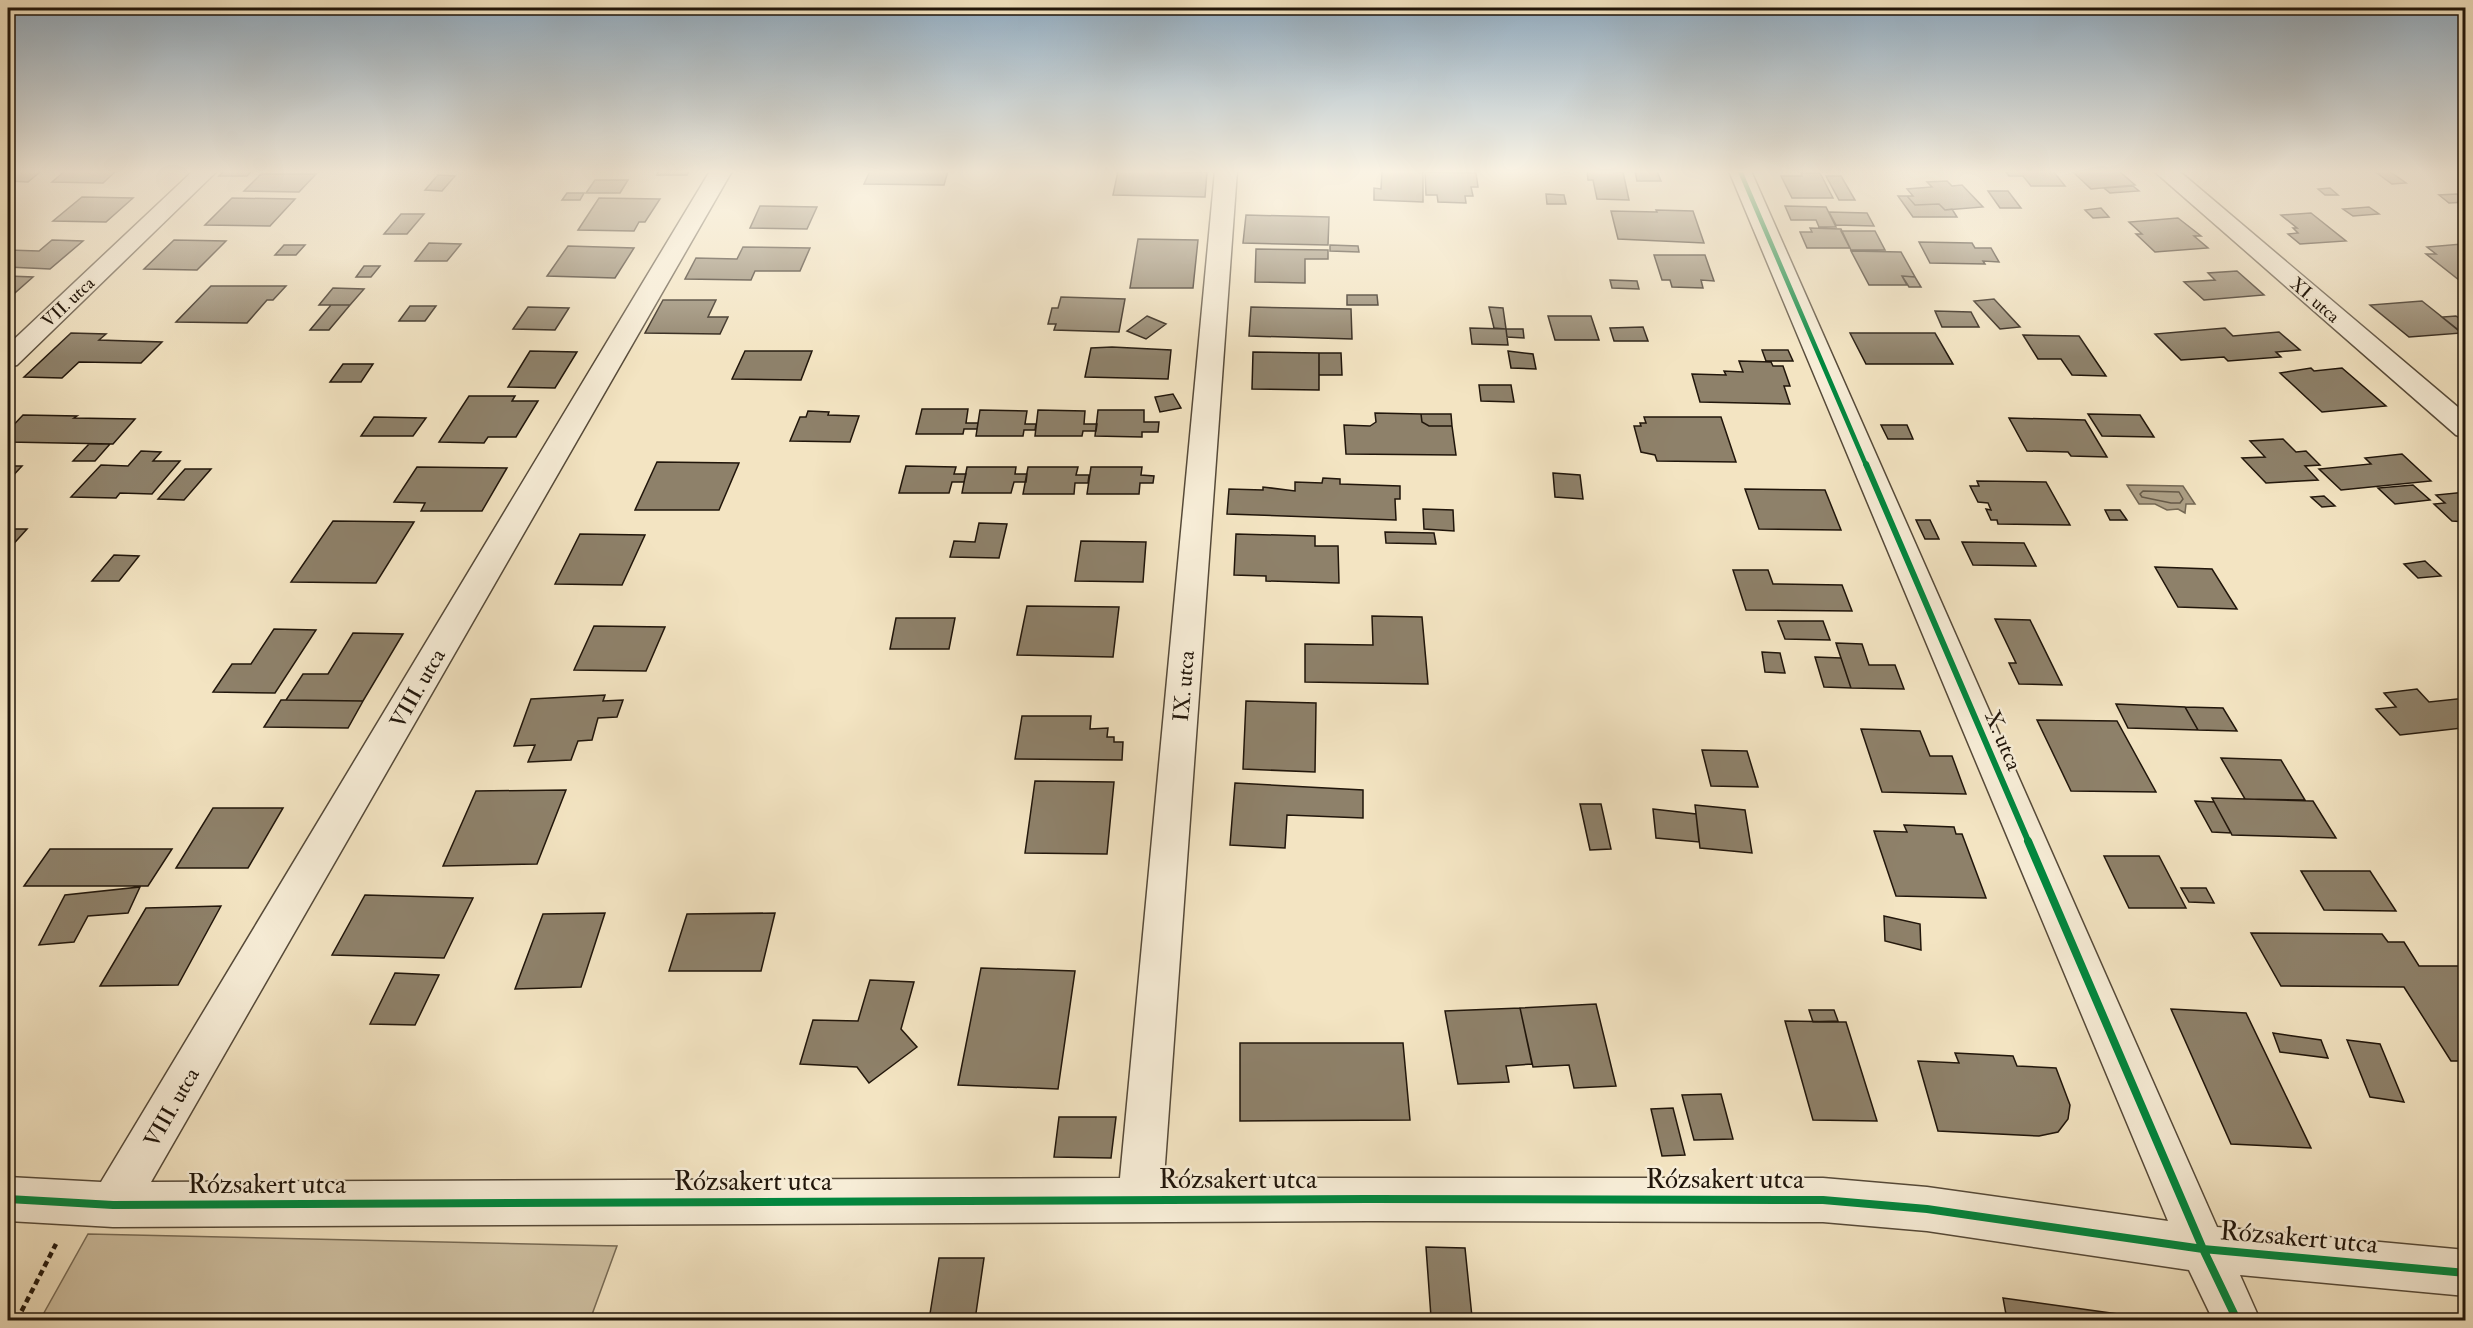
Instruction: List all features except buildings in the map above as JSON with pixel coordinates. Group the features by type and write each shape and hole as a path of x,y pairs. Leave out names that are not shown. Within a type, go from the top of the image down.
{"street":[{"name":"VII. utca","path":"8,358 140,233"},
{"name":"VIII. utca","path":"95,1204 683,233"},
{"name":"IX. utca","path":"1140,1201 1221,233"},
{"name":"X. utca","path":"1767,233 2202,1249 2237,1320"},
{"name":"XI. utca","path":"2237,233 2466,429"},
{"name":"Rózsakert utca","path":"8,1198 95,1204 1367,1199 1823,1200 1927,1209 2202,1249 2466,1273"}],"path":[{"path":"17,1320 95,1204"}],"shaded area":[{"path":"88,1234 617,1246 590,1320 40,1320"}],"water":[{"path":"2127,485 2183,486 2195,504 2186,504 2185,513 2178,509 2167,510 2155,504 2139,504"}],"cycle path":[{"path":"1767,233 2203,1249 2237,1320"},
{"path":"8,1199 113,1205 1367,1199 1823,1200 1927,1209 2203,1249 2466,1273"}]}
